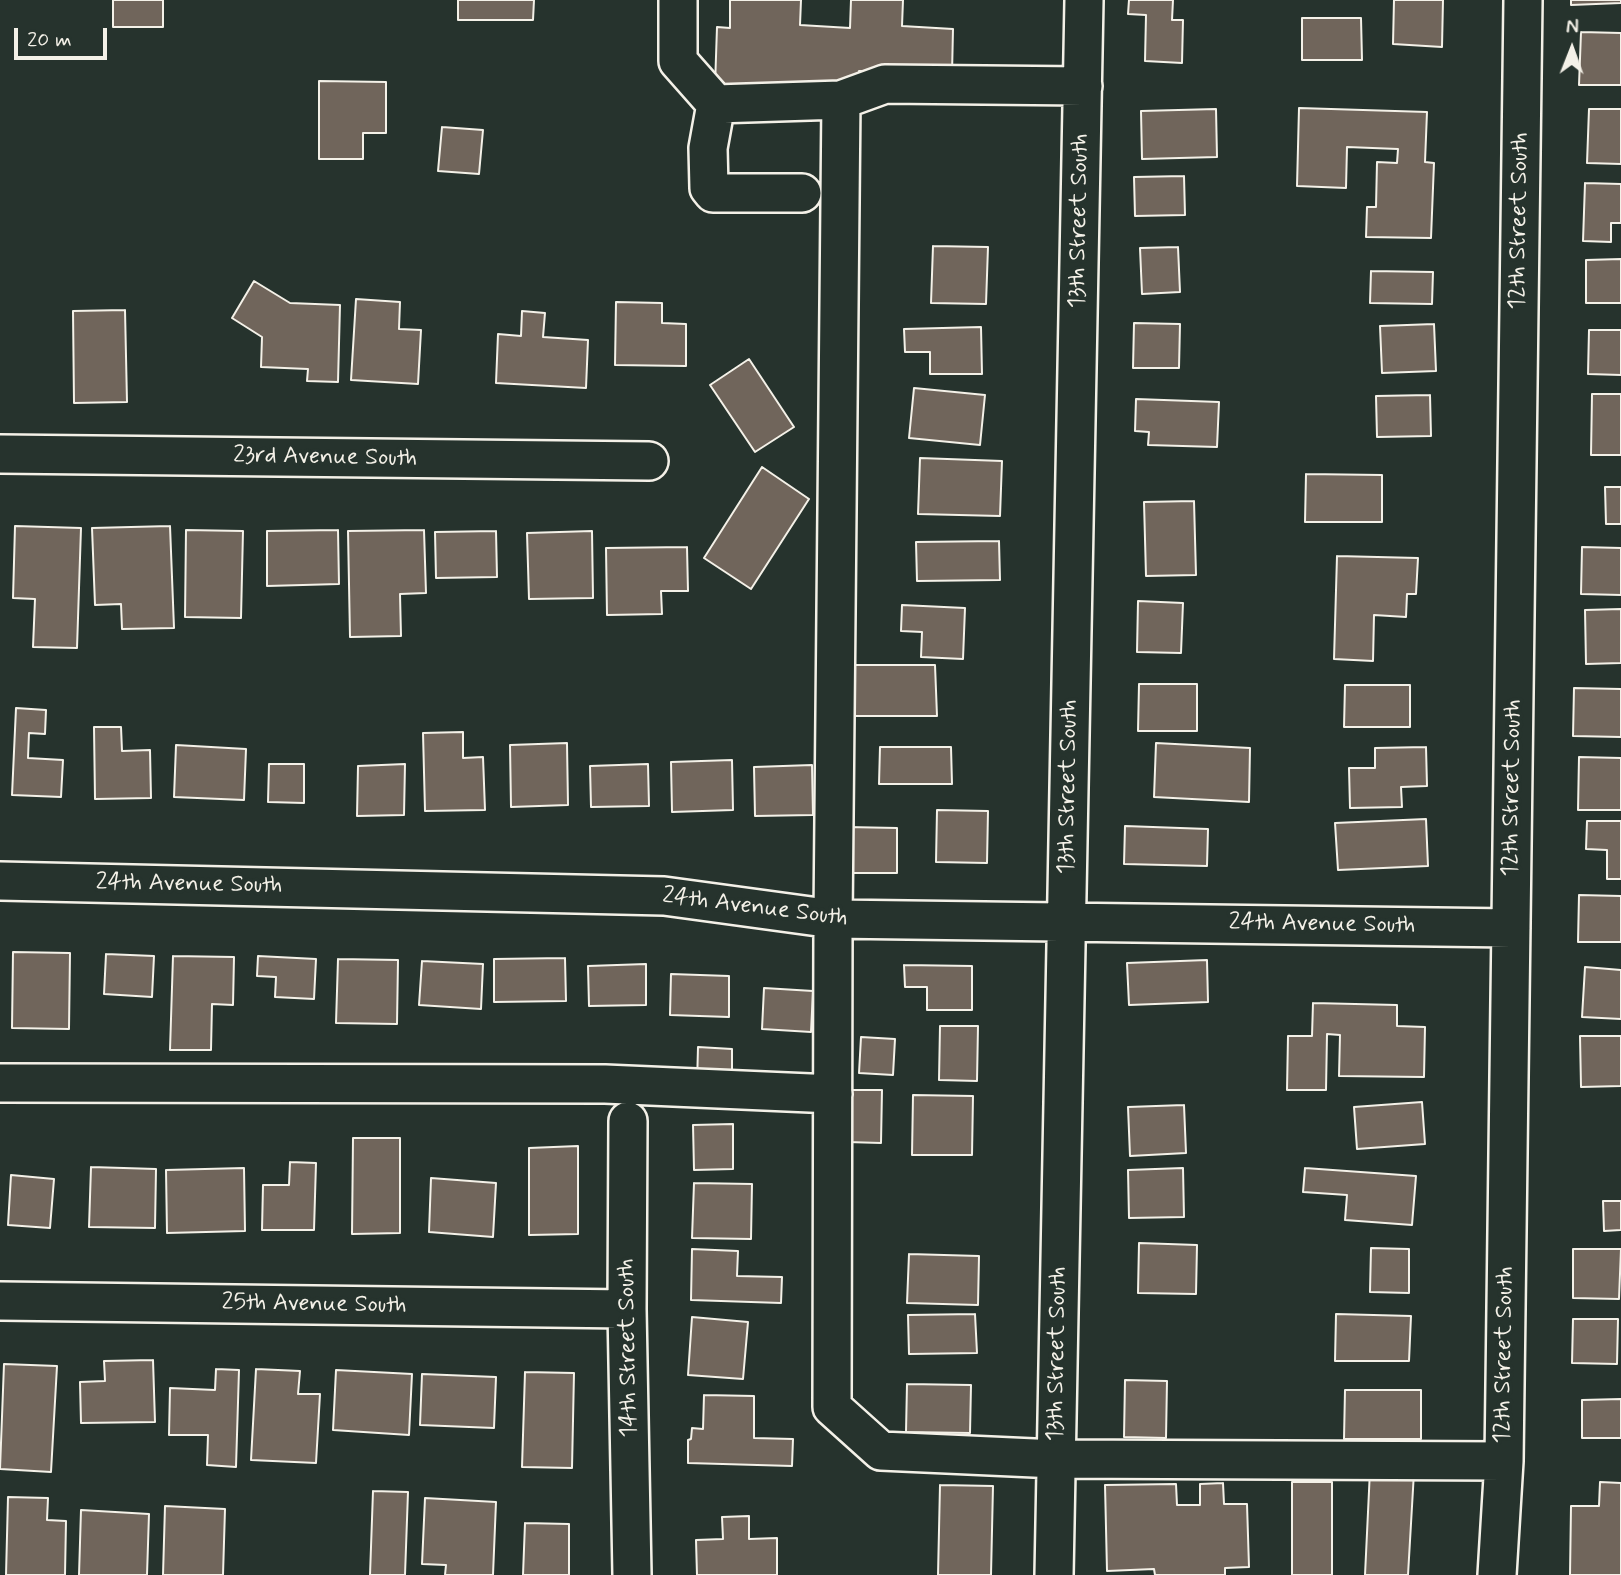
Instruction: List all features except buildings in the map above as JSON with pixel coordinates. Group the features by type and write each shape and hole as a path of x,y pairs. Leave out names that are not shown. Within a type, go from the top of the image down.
{"street":[{"path":"678,0 678,61 716,104 708,161 708,180 713,193 802,193"},
{"name":"13th Street South","path":"1054,1575 1084,0"},
{"name":"12th Street South","path":"1497,1575 1504,1461 1523,0"},
{"path":"716,104 841,100 885,84 1083,86"},
{"path":"841,100 833,919 832,1406 881,1451 1056,1459 1504,1461"},
{"name":"23rd Avenue South","path":"0,454 649,461"},
{"name":"24th Avenue South","path":"0,881 664,896 833,919 1511,928"},
{"path":"0,1083 605,1084 833,1094"},
{"name":"14th Street South","path":"628,1121 627,1309 632,1575"},
{"name":"25th Avenue South","path":"0,1301 627,1309"}]}
